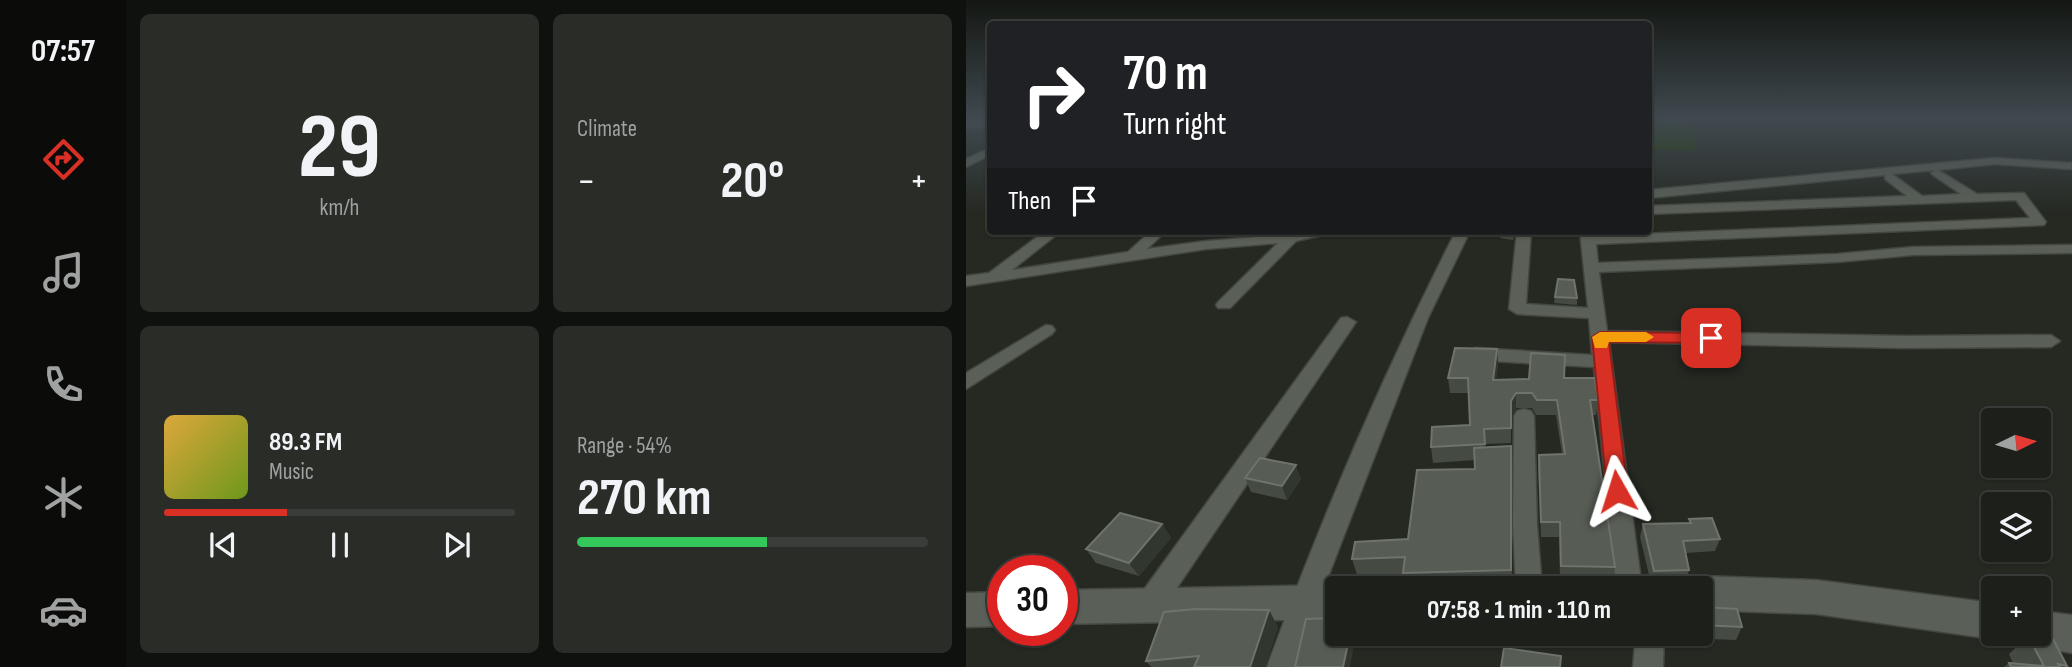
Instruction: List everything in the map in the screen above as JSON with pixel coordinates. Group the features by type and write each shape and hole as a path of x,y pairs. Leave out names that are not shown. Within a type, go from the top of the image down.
{"street":[{"path":"966,164 987,153"},
{"path":"1652,194 1994,161 2071,166"},
{"path":"1937,173 1975,198"},
{"path":"1889,177 1920,200"},
{"path":"1842,182 1866,202"},
{"path":"1793,186 1811,204"},
{"path":"1652,210 2020,196 2039,222 1652,234"},
{"path":"992,277 1049,235"},
{"path":"1133,256 1155,235"},
{"path":"1206,245 1215,235"},
{"path":"966,281 1206,245 1302,235"},
{"path":"1282,667 1320,603 1420,318 1461,235"},
{"path":"1524,235 1517,309 1596,313"},
{"path":"1620,235 1588,236 1628,576"},
{"path":"1224,305 1292,237"},
{"path":"1590,268 1837,258 1913,251 2072,249"},
{"path":"1150,604 1347,322"},
{"path":"971,375 1046,330"},
{"path":"1600,337 1906,342 2051,341"},
{"path":"1455,353 1604,362"},
{"path":"1524,416 1525,525 1529,576"},
{"path":"1713,593 1816,597 1981,619"},
{"path":"1078,606 1320,603"},
{"path":"966,610 987,609"},
{"path":"2051,631 2072,634"},
{"path":"1648,667 1649,646"}],"building":[{"path":"1558,279 1574,280 1577,298 1555,297"},
{"path":"1455,348 1497,349 1493,380 1529,379 1531,353 1565,355 1564,378 1595,378 1598,400 1590,400 1615,567 1561,566 1560,522 1541,522 1539,455 1565,454 1557,400 1537,400 1532,393 1516,393 1511,401 1511,428 1484,429 1485,444 1431,447 1432,427 1470,425 1468,378 1448,378"},
{"path":"1511,446 1511,570 1403,573 1405,557 1352,559 1355,542 1408,539 1417,470 1475,469 1474,448"},
{"path":"1260,458 1296,465 1282,486 1245,478"},
{"path":"1120,513 1162,524 1129,563 1086,549"},
{"path":"1712,518 1720,539 1683,541 1689,570 1654,571 1643,524 1691,523 1689,519"},
{"path":"1713,608 1737,609 1742,627 1713,626"},
{"path":"1196,609 1269,610 1250,667 1194,667 1199,656 1146,661 1164,612"},
{"path":"1325,618 1325,646 1347,646 1343,667 1295,667 1306,619"},
{"path":"2053,639 2067,666 2058,664 2060,667 2011,667 2009,663 2044,666 2033,646 2051,646"},
{"path":"1504,648 1561,656 1560,667 1501,667"}],"slow traffic":[{"path":"1601,344 1600,337 1646,337"}],"route":[{"path":"1617,491 1600,337 1711,338"}]}
